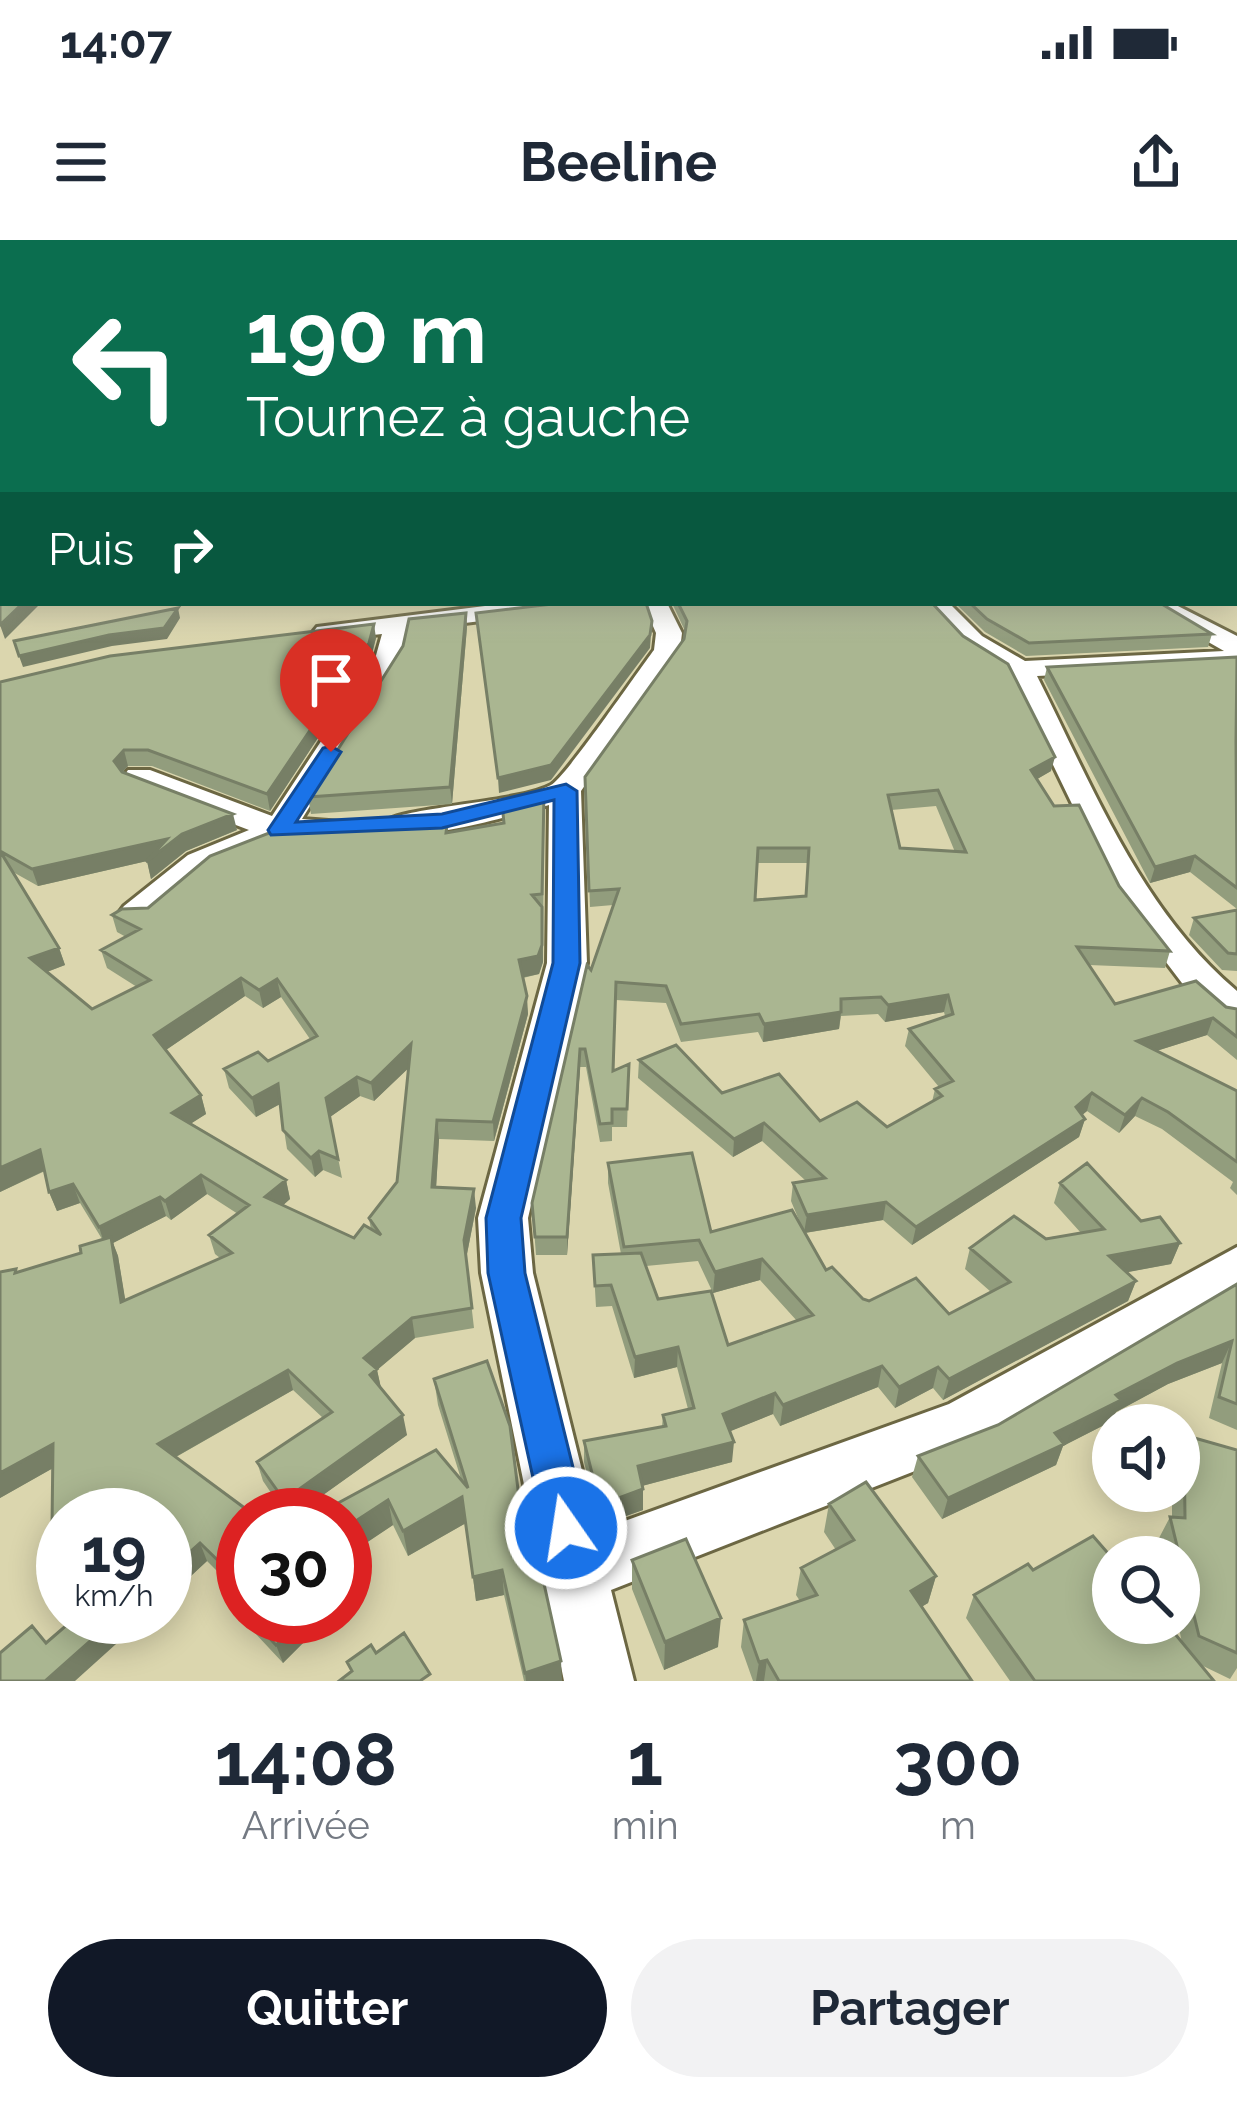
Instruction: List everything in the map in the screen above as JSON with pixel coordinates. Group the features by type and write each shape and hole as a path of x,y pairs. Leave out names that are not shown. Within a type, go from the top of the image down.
{"street":[{"path":"303,635 546,606"},
{"path":"599,1681 507,1273 503,1218 567,963 566,791 667,650 669,633 656,606"},
{"path":"938,606 974,641 1020,670 1155,930 1198,982 1237,1012"},
{"path":"1159,606 1216,632 1237,649"},
{"path":"279,830 388,658 393,624"},
{"path":"1020,670 1237,658"},
{"path":"140,777 279,830"},
{"path":"137,914 200,862 279,830 442,821 566,791"},
{"path":"576,1571 968,1423 1237,1268"}],"building":[{"path":"0,606 20,606 0,625"},
{"path":"536,606 647,606 652,621 650,635 551,765 498,778 476,613"},
{"path":"680,606 935,606 963,636 1008,664 1055,757 1031,770 1054,806 1079,805 1119,886 1170,951 1077,947 1115,1004 1196,981 1226,1007 1237,1009 1237,1037 1213,1018 1137,1041 1237,1091 1237,1162 1142,1098 1125,1115 1092,1093 1076,1107 1085,1119 916,1227 886,1202 807,1215 793,1183 825,1178 764,1123 734,1139 639,1060 676,1045 722,1093 779,1074 820,1121 857,1102 887,1127 942,1096 935,1089 953,1081 909,1029 953,1014 948,995 888,1005 881,997 841,999 841,1012 764,1024 759,1014 681,1024 666,986 616,982 613,1071 629,1064 627,1109 612,1109 612,1123 600,1124 585,1049 580,1049 567,1237 535,1237 532,1203 587,965 591,970 619,889 589,891 585,777 684,639 687,621","holes":["938,790 966,852 900,848 888,795","758,848 809,848 806,896 755,900"]},
{"path":"973,606 1165,606 1212,634 1029,643"},
{"path":"178,608 164,628 19,656 14,641"},
{"path":"466,613 450,787 308,797 403,646 409,619"},
{"path":"374,624 369,643 267,794 148,750 124,750 114,761 122,772 233,814 182,834 146,862 167,839 32,869 0,851 0,682 110,656"},
{"path":"1237,657 1237,888 1195,856 1155,867 1047,667"},
{"path":"544,794 542,894 532,895 542,907 542,945 538,956 519,960 527,996 493,1122 437,1120 432,1187 474,1189 464,1240 472,1308 412,1318 364,1358 377,1369 370,1375 403,1415 301,1488 275,1488 257,1462 332,1412 288,1370 158,1444 217,1488 216,1559 200,1543 192,1550 192,1488 52,1488 53,1444 0,1473 0,1272 16,1269 15,1273 81,1253 80,1246 111,1237 121,1302 232,1253 209,1235 249,1205 201,1175 165,1201 160,1197 99,1227 73,1184 49,1192 40,1150 0,1168 0,851 59,948 30,958 92,1009 150,980 101,950 140,929 112,915 122,909 148,908 210,856 282,828 448,817 446,833 504,823 502,804","holes":["241,978 259,990 277,979 317,1036 268,1061 258,1052 224,1069 252,1098 278,1084 283,1130 311,1158 319,1151 338,1159 326,1098 357,1077 371,1083 411,1044 397,1182 369,1218 381,1235 364,1225 354,1238 265,1197 286,1180 172,1113 201,1095 154,1035"]},
{"path":"1237,910 1237,954 1228,953 1194,918"},
{"path":"692,1153 711,1232 792,1210 826,1270 832,1267 869,1301 916,1278 949,1314 1010,1282 970,1248 1014,1216 1046,1239 1104,1229 1060,1183 1087,1163 1141,1221 1160,1217 1180,1243 1109,1256 1136,1281 949,1379 938,1367 899,1387 882,1366 783,1405 775,1393 723,1414 734,1442 638,1466 643,1489 600,1505 584,1441 666,1426 663,1415 694,1408 678,1347 635,1357 611,1285 595,1286 593,1255 641,1253 658,1299 711,1291 728,1345 813,1315 762,1259 715,1272 699,1240 624,1247 608,1163"},
{"path":"1237,1284 1237,1404 1219,1397 1232,1341 1116,1395 1121,1400 1113,1404 1092,1404 1092,1414 1055,1433 1064,1444 948,1498 918,1456 998,1425"},
{"path":"487,1361 510,1426 521,1513 528,1511 561,1661 525,1673 502,1570 473,1577 462,1497 403,1531 388,1500 372,1510 372,1488 366,1488 436,1450 468,1488 434,1379"},
{"path":"1200,1440 1237,1450 1237,1653 1200,1636 1200,1536 1175,1536 1170,1517 1185,1518 1185,1512 1200,1512"},
{"path":"866,1482 936,1576 911,1591 972,1681 779,1681 767,1660 759,1662 744,1620 817,1595 801,1568 854,1540 829,1504"},
{"path":"1092,1537 1092,1644 1183,1644 1214,1681 1035,1681 974,1595 1028,1564 1033,1570"},
{"path":"686,1539 721,1618 665,1642 632,1560"},
{"path":"32,1626 36,1644 87,1644 45,1681 0,1681 0,1653"},
{"path":"404,1633 430,1674 420,1681 339,1681 352,1671 347,1662 371,1645 376,1653"}],"route":[{"path":"331,752 279,830 413,825 566,791 567,963 503,1218 507,1273 566,1528"}]}
